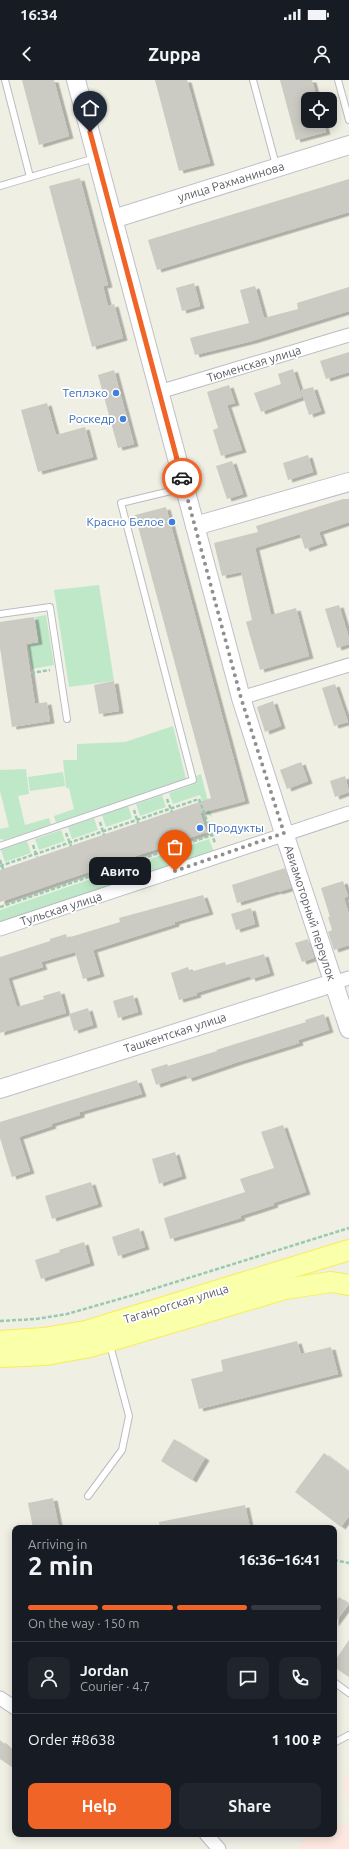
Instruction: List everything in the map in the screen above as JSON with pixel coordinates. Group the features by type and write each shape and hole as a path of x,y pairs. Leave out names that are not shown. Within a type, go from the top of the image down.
{"main road":[{"name":"Таганрогская улица","path":"0,1341 44,1338 86,1331 349,1250"},
{"name":"Таганрогская улица","path":"0,1357 46,1355 109,1341 285,1289 331,1282 349,1285"}],"street":[{"name":"Авиамоторный переулок","path":"76,80 241,698 284,833 341,980 349,1029"},
{"name":"улица Рахманинова","path":"113,219 349,145"},
{"name":"Тюменская улица","path":"159,392 349,336"},
{"path":"195,526 349,482"},
{"path":"241,698 349,666"},
{"name":"Тульская улица","path":"0,929 284,833 349,813"},
{"name":"Ташкентская улица","path":"0,1089 341,980"},
{"path":"0,1698 12,1706"},
{"path":"209,1837 219,1849"}],"lane":[{"path":"5,80 30,177"},
{"path":"253,80 277,168"},
{"path":"338,80 349,120"},
{"path":"0,186 97,158"},
{"path":"0,846 193,780 121,503 185,487"},
{"path":"0,614 50,607 67,719"},
{"path":"88,1496 122,1450 130,1416 109,1341"},
{"path":"337,1684 349,1693"},
{"path":"337,1741 349,1735"}],"path":[{"path":"31,673 60,669"},
{"path":"0,860 2,867 199,798 219,856"},
{"path":"0,907 212,835"},
{"path":"0,1321 36,1319 67,1314 137,1294 349,1228"},
{"path":"337,1561 349,1563"}],"shaded area":[{"path":"349,1771 349,1812 343,1780"},
{"path":"349,1823 349,1849 298,1849 306,1837 337,1837 337,1825"}],"green space":[{"path":"99,585 114,681 69,687 54,590"},
{"path":"46,615 54,665 32,669 28,645 39,643 35,617"},
{"path":"173,726 186,779 56,823 54,816 74,809 69,788 66,788 63,760 77,760 77,744 125,742"},
{"path":"26,769 29,794 18,796 25,825 49,818 51,825 5,840 0,839 0,829 9,827 0,791 0,770"},
{"path":"63,772 65,786 30,791 28,777"},
{"path":"201,774 212,817 207,814 200,795 173,804 169,793 197,783 196,776"},
{"path":"162,795 166,807 140,816 136,804"},
{"path":"128,806 132,818 106,827 102,815"},
{"path":"94,818 98,830 72,839 68,827"},
{"path":"61,830 65,841 39,850 35,839"},
{"path":"209,839 214,852 0,925 0,910"},
{"path":"27,841 31,853 5,862 1,850"}],"building":[{"path":"22,80 54,80 69,136 39,145"},
{"path":"155,80 187,80 210,163 179,171"},
{"path":"280,80 312,80 315,92 301,92 301,128 325,128 326,132 296,140"},
{"path":"80,178 108,285 103,286 108,306 114,304 123,338 92,347 49,186"},
{"path":"349,179 349,212 157,270 148,240"},
{"path":"194,283 200,306 182,311 176,288"},
{"path":"255,286 264,318 298,309 297,303 349,287 349,311 252,341 195,355 190,338 249,323 240,290"},
{"path":"349,352 349,372 326,379 320,361"},
{"path":"293,369 302,397 261,412 254,393 281,384 278,374"},
{"path":"114,370 134,444 118,448 98,375"},
{"path":"229,385 235,403 227,405 242,450 221,456 213,430 218,428 207,392"},
{"path":"313,387 321,411 309,415 301,390"},
{"path":"47,403 56,435 85,427 93,457 38,472 21,410"},
{"path":"308,455 313,472 288,480 283,463"},
{"path":"232,461 243,494 227,499 216,466"},
{"path":"343,499 349,499 349,522 319,532 323,543 305,549 300,534 255,548 271,615 296,608 309,656 260,670 246,622 252,620 241,572 222,576 214,543 258,532 256,526"},
{"path":"166,507 245,801 200,813 207,832 0,902 0,870 211,798 135,515"},
{"path":"339,605 349,638 349,644 337,648 325,609"},
{"path":"34,617 38,642 26,644 35,704 47,702 50,721 12,727 0,648 0,622"},
{"path":"114,681 119,711 99,714 94,685"},
{"path":"335,684 348,722 334,726 322,688"},
{"path":"273,701 281,726 265,732 257,707"},
{"path":"301,762 308,781 287,789 280,770"},
{"path":"345,776 349,792 335,797 330,781"},
{"path":"285,868 291,888 237,903 232,885"},
{"path":"343,881 348,896 344,898 349,915 349,945 334,950 328,932 332,930 328,917 330,917 321,888"},
{"path":"203,895 209,912 93,950 100,974 83,979 75,952 41,962 43,967 8,978 17,1007 44,999 43,996 60,991 66,1013 0,1033 0,957 50,941 50,939 66,934 67,938 120,922 119,918"},
{"path":"251,908 255,924 236,930 231,914"},
{"path":"308,939 314,958 302,962 295,943"},
{"path":"264,954 270,973 251,979 250,976 179,1000 171,973 188,967 190,972 225,962 226,965"},
{"path":"133,995 138,1012 118,1018 113,1001"},
{"path":"88,1008 93,1025 74,1031 69,1014"},
{"path":"324,1014 329,1030 298,1040 299,1043 188,1079 186,1075 156,1085 151,1069 167,1064 168,1066 217,1051 216,1050 306,1022 305,1020"},
{"path":"137,1080 142,1094 80,1112 80,1115 51,1124 52,1126 19,1137 30,1171 12,1177 0,1138 0,1122"},
{"path":"283,1125 306,1192 273,1203 274,1205 240,1216 241,1218 170,1239 164,1218 245,1192 240,1179 274,1168 261,1132"},
{"path":"175,1152 182,1176 159,1184 152,1159"},
{"path":"91,1182 98,1204 52,1219 45,1196"},
{"path":"139,1228 145,1247 118,1256 112,1237"},
{"path":"84,1242 90,1263 41,1279 35,1260"},
{"path":"297,1341 301,1354 331,1347 338,1374 199,1409 191,1379 223,1371 221,1360"},
{"path":"174,1439 205,1458 192,1480 161,1461"},
{"path":"324,1453 349,1472 349,1516 341,1527 295,1492"},
{"path":"53,1498 58,1525 32,1525 28,1503"},
{"path":"245,1505 249,1525 160,1525 159,1522"},
{"path":"339,1597 349,1604 337,1620 337,1599"},
{"path":"349,1640 349,1677 337,1669 337,1658"},
{"path":"0,1740 12,1750 12,1767 0,1759"}],"way so far":[{"path":"175,871 284,833 241,698 182,478"}],"place":[{"name":"Теплэко","path":"116,393"},
{"name":"Роскедр","path":"123,419"},
{"name":"Красно Белое","path":"172,522"},
{"name":"Продукты","path":"200,828"},
{"name":"Авито","path":"175,871"}],"route":[{"path":"90,132 182,478"}]}
